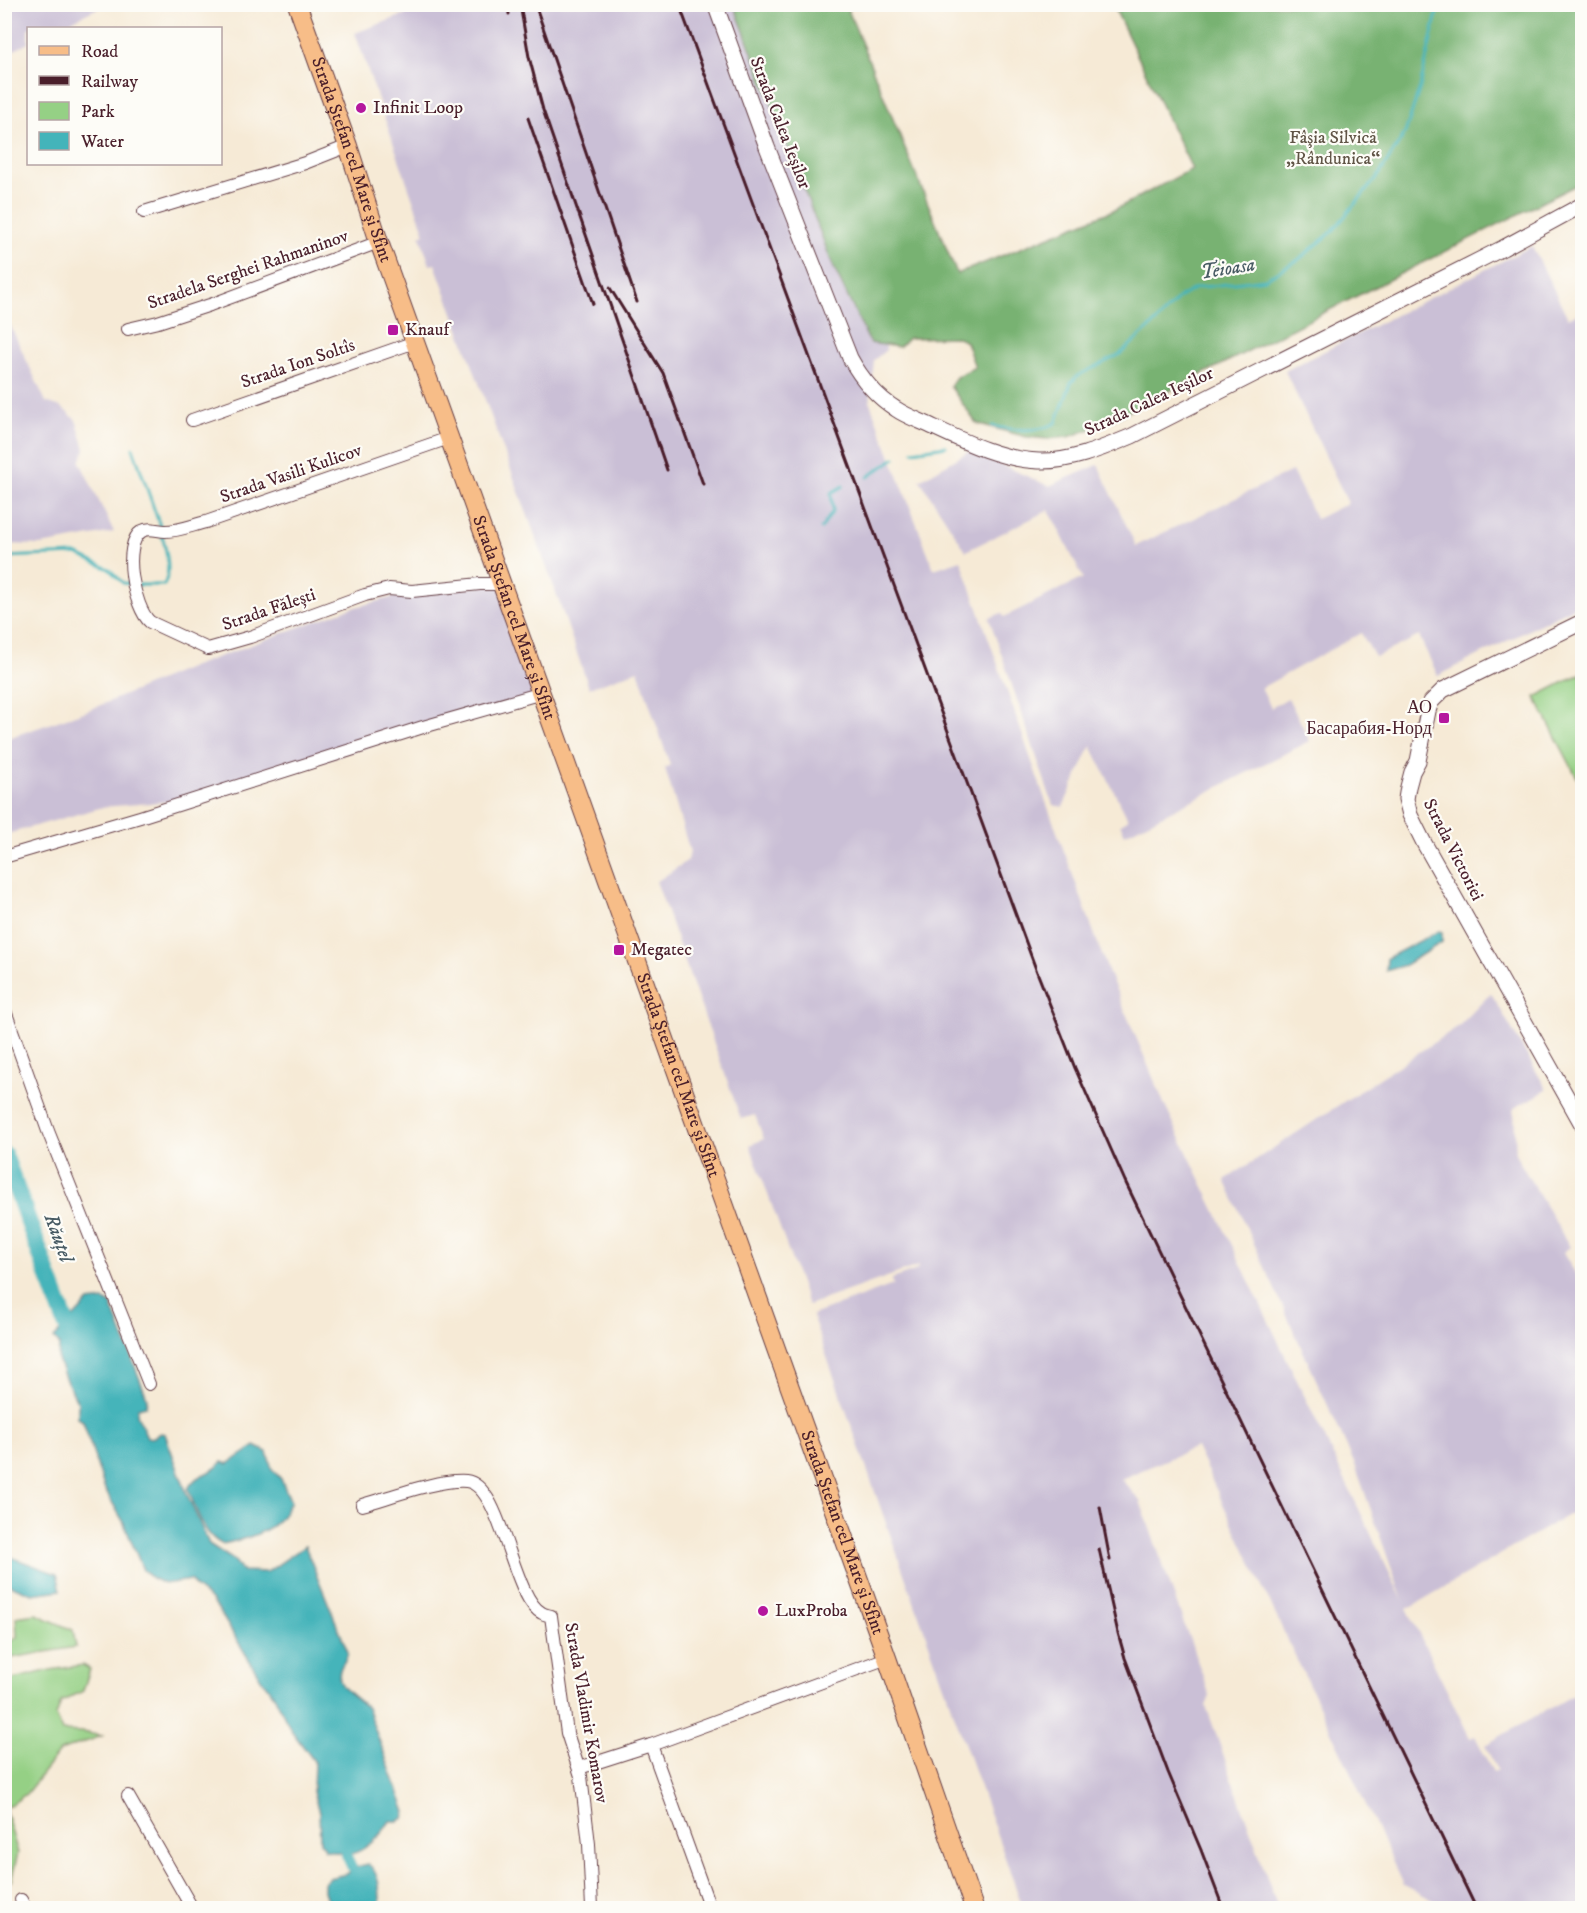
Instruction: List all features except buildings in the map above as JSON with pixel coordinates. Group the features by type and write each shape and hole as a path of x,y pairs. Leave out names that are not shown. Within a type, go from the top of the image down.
{"main road":[{"name":"Strada Ștefan cel Mare și Sfînt","path":"297,4 348,147 378,242 542,693 974,1908"}],"street":[{"name":"Strada Calea Ieșilor","path":"715,4 767,147 857,371 883,399 896,409 945,432 1007,456 1038,461 1068,458 1086,454 1132,436 1582,206"},
{"path":"144,212 305,163 348,147"},
{"name":"Stradela Serghei Rahmaninov","path":"128,329 210,305 378,242"},
{"name":"Strada Ion Soltîs","path":"192,420 415,342"},
{"name":"Strada Vasili Kulicov","path":"142,531 151,529 167,531 206,522 449,438"},
{"name":"Strada Fălești","path":"142,531 133,543 131,562 136,591 145,616 150,622 208,649 250,637 365,595 389,589 412,591 501,584"},
{"name":"Strada Victoriei","path":"1582,622 1443,690 1431,702 1420,754 1412,772 1406,799 1410,815 1424,843 1582,1124"},
{"path":"4,856 140,817 423,727 542,693"},
{"path":"4,1008 48,1131 149,1384"},
{"name":"Strada Vladimir Komarov","path":"362,1505 440,1484 465,1481 481,1488 496,1517 527,1596 542,1613 551,1616 567,1734 579,1768 590,1844 592,1908"},
{"path":"579,1768 651,1745 887,1658"},
{"path":"651,1745 710,1908"},
{"path":"129,1796 191,1906 176,1908"}],"shaded area":[{"path":"5,4 104,4 59,27 27,27 27,44 5,55"},
{"path":"431,5 755,5 884,328 886,350 874,360 870,403 934,569 961,560 1108,971 1166,1108 1403,1601 1355,1465 1225,1180 1459,1026 1491,993 1547,1090 1514,1108 1516,1156 1570,1247 1563,1252 1582,1285 1582,1507 1407,1609 1470,1738 1475,1736 1493,1772 1497,1770 1485,1745 1582,1690 1582,1908 1417,1908 1437,1902 1404,1885 1196,1447 1121,1479 1140,1501 1210,1696 1206,1706 1278,1908 1023,1908 812,1315 893,1285 892,1279 917,1270 918,1266 808,1305 750,1145 764,1139 755,1115 741,1119 656,881 688,860 690,852 665,768 670,765 638,670 589,688 435,264 430,265 420,236 425,234 355,33"},
{"path":"1532,246 1568,318 1582,311 1582,603 1438,676 1419,636 1375,657 1361,633 1261,688 1271,708 1288,698 1310,741 1125,834 1120,824 1128,819 1091,746 1063,807 1053,805 989,618 1002,613 1004,617 1083,578 1049,510 966,551 920,480 970,451 1049,486 1098,465 1136,546 1292,471 1316,519 1348,503 1285,371"},
{"path":"4,312 46,402 61,407 76,420 85,449 80,462 114,532 41,545 5,544"},
{"path":"501,584 542,693 197,799 103,807 7,834 5,828 5,739 84,712 194,666 348,609 398,596"}],"green space":[{"name":"Fâşia Silvică „Rândunica“","path":"734,5 846,5 957,274 1116,209 1192,169 1113,5 1582,5 1582,182 1106,423 1069,437 1047,439 1026,437 976,423 950,386 956,377 975,367 966,342 958,337 909,338 899,347 870,343 833,266"},
{"path":"1582,673 1582,787 1535,697"},
{"path":"36,1614 73,1630 76,1647 5,1659 5,1645 17,1637 16,1617"},
{"path":"83,1665 90,1669 83,1691 61,1702 56,1716 62,1731 102,1736 60,1751 26,1794 5,1809 5,1681"},
{"path":"5,1809 18,1853 11,1881 5,1885"}],"water":[{"path":"1439,931 1442,932 1442,942 1405,965 1386,971 1387,958"},
{"path":"104,1300 111,1304 147,1398 146,1406 138,1408 137,1414 147,1437 152,1438 160,1433 165,1434 187,1494 209,1544 235,1561 242,1571 267,1572 305,1546 348,1652 339,1677 348,1692 367,1708 406,1812 404,1818 390,1821 376,1838 357,1852 344,1854 325,1850 320,1842 319,1812 313,1792 314,1761 291,1730 274,1695 261,1679 218,1609 191,1580 164,1584 143,1570 123,1521 105,1490 83,1421 78,1418 78,1403 58,1360 59,1345 54,1338 88,1302"},
{"path":"255,1446 267,1452 272,1469 281,1479 291,1502 283,1515 271,1527 247,1538 222,1544 209,1534 188,1489 195,1480 222,1462 228,1464"},
{"path":"8,1556 57,1574 61,1590 32,1594 5,1583 5,1557"},
{"path":"368,1864 378,1878 380,1908 330,1908 324,1891 324,1883 329,1878 346,1874 352,1868"}],"waterway":[{"name":"Teioasa","path":"992,426 1033,429 1056,423 1071,383 1077,376 1119,355 1180,297 1196,288 1265,279 1298,260 1331,233 1379,175 1405,133 1420,87 1439,4"},
{"path":"913,451 946,446"},
{"path":"133,448 160,526"},
{"path":"868,477 895,458"},
{"path":"821,529 833,511 831,493 843,486"},
{"path":"138,585 164,585 168,567 162,535"},
{"path":"4,557 76,554 109,569 123,583 131,584"},
{"name":"Răuțel","path":"4,1155 75,1348"},
{"path":"346,1855 352,1868"}],"railway":[{"path":"508,4 509,14"},
{"path":"520,4 529,57 543,110 667,470"},
{"path":"535,4 637,302"},
{"path":"679,4 1037,972 1075,1068 1125,1181 1476,1908"},
{"path":"528,118 593,304"},
{"path":"610,288 663,373 703,484"},
{"path":"1100,1507 1110,1560"},
{"path":"1099,1549 1125,1658 1223,1908"}],"place":[{"name":"Infinit Loop","path":"361,108"},
{"name":"Knauf","path":"393,330"},
{"name":"АО Басарабия-Норд","path":"1444,718"},
{"name":"Megatec","path":"619,950"},
{"name":"LuxProba","path":"763,1611"}]}
